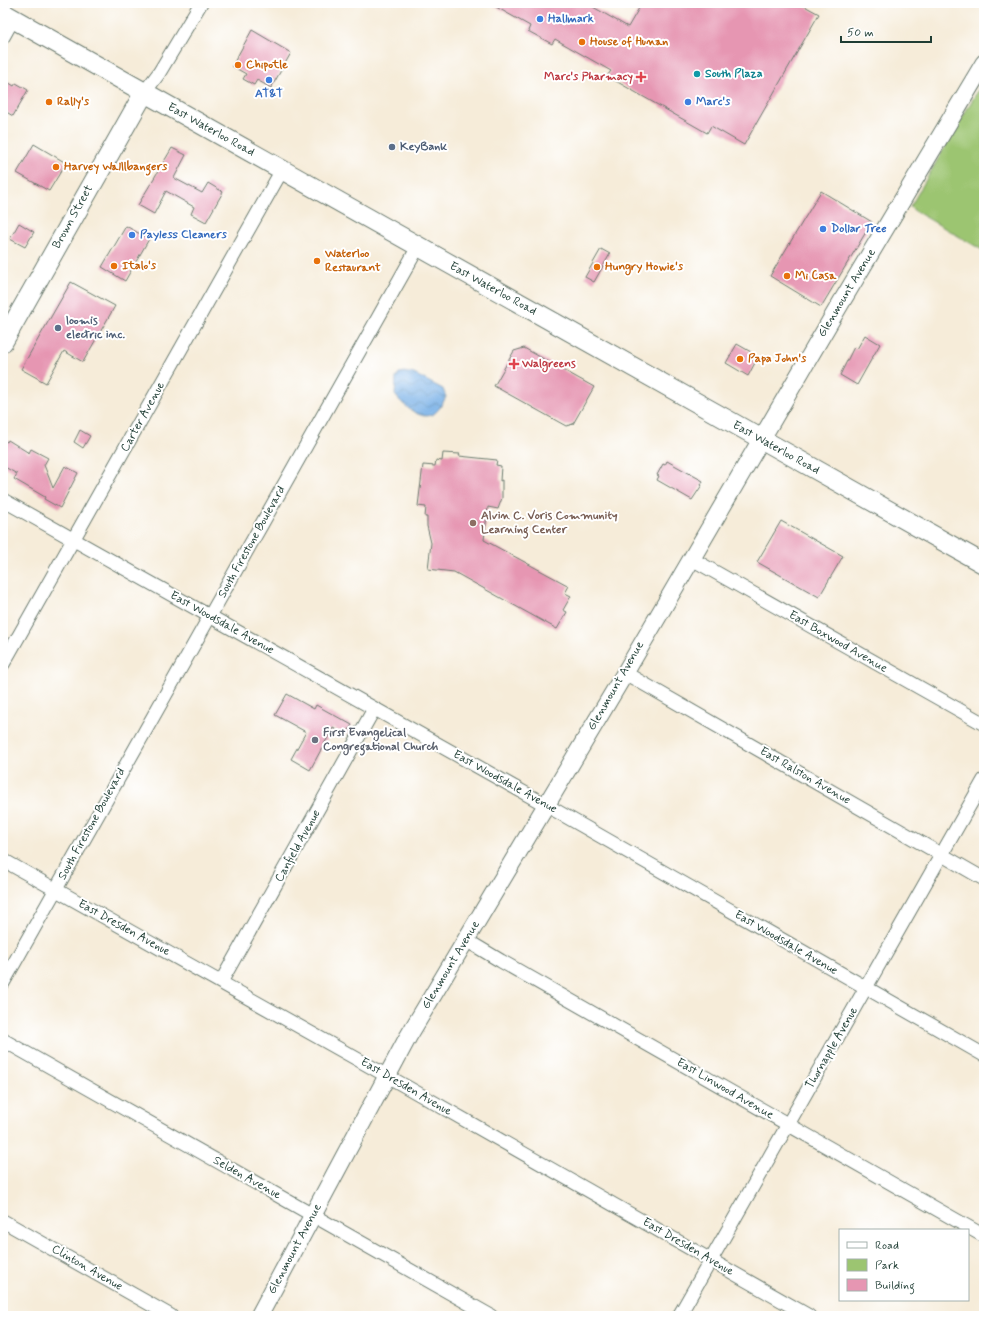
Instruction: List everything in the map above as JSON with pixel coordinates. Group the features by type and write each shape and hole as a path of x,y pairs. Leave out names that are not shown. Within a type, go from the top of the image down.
{"main road":[{"name":"East Waterloo Road","path":"8,16 984,564"},
{"name":"Brown Street","path":"3,342 144,93"}],"street":[{"path":"144,93 159,73 201,3"},
{"path":"3,37 8,16"},
{"name":"Glenmount Avenue","path":"260,1316 408,1037 625,673 842,301 984,63"},
{"name":"Carter Avenue","path":"3,664 282,170"},
{"name":"South Firestone Boulevard","path":"3,983 418,247"},
{"name":"East Woodsdale Avenue","path":"3,500 546,805 984,1055"},
{"name":"East Boxwood Avenue","path":"692,559 984,724"},
{"name":"East Ralston Avenue","path":"625,673 984,879"},
{"name":"Canfield Avenue","path":"221,982 351,753 374,709"},
{"name":"Thornapple Avenue","path":"679,1316 984,780"},
{"name":"East Dresden Avenue","path":"3,860 809,1316"},
{"name":"East Linwood Avenue","path":"466,940 984,1236"},
{"name":"Selden Avenue","path":"3,1040 491,1316"},
{"name":"Clinton Avenue","path":"3,1221 171,1316"}],"green space":[{"path":"984,80 984,251 910,207"}],"water":[{"path":"404,372 414,374 443,389 446,397 435,413 430,416 424,416 413,412 395,395 396,378 399,373"}],"building":[{"name":"South Plaza","path":"489,3 586,3 628,27 642,3 799,3 819,14 744,145 711,126 707,133 607,76 611,71 555,39 552,44 528,31 530,26"},
{"path":"252,30 291,53 271,88 257,80 254,85 243,79 246,74 232,66"},
{"path":"3,79 14,86 16,83 28,90 13,116 3,110"},
{"path":"34,144 66,163 49,191 17,173"},
{"path":"172,148 186,155 174,178 202,193 208,183 223,192 206,222 191,214 194,207 166,191 154,214 138,205"},
{"path":"821,191 872,222 821,307 770,276"},
{"path":"19,223 34,232 25,247 10,239"},
{"path":"126,226 149,239 125,281 102,267"},
{"path":"601,249 610,254 594,282 585,277"},
{"path":"71,282 115,306 83,362 64,351 46,383 21,369"},
{"path":"865,335 880,344 857,385 840,375 854,347 857,349"},
{"name":"Papa John's","path":"737,344 751,352 749,357 756,361 748,376 726,363"},
{"path":"524,348 594,387 573,424 566,426 494,386 514,351"},
{"path":"80,430 90,436 83,448 74,442"},
{"path":"3,440 7,442 8,440 29,453 31,449 48,458 44,465 53,488 65,466 78,473 60,508 44,499 45,497 14,479 17,474 3,466"},
{"path":"443,453 497,460 496,465 501,466 500,481 502,480 502,498 498,509 488,507 484,540 569,586 565,593 571,596 563,610 567,612 557,629 454,572 428,569 431,543 427,526 427,517 425,517 426,507 418,506 423,465 435,466 436,460 442,461"},
{"path":"667,461 703,481 692,500 657,480 659,476 657,475 663,464 665,465"},
{"path":"781,521 843,556 819,597 757,562"},
{"path":"287,694 314,709 316,705 352,725 346,735 333,728 310,770 291,759 306,732 275,715"}],"place":[{"name":"Hallmark","path":"540,19"},
{"name":"House of Hunan","path":"582,42"},
{"name":"Chipotle","path":"238,65"},
{"name":"South Plaza","path":"697,74"},
{"name":"Marc's Pharmacy","path":"641,77"},
{"name":"AT&T","path":"269,80"},
{"name":"Rally's","path":"49,102"},
{"name":"Marc's","path":"688,102"},
{"name":"KeyBank","path":"392,147"},
{"name":"Harvey Walllbangers","path":"56,167"},
{"name":"Dollar Tree","path":"823,229"},
{"name":"Payless Cleaners","path":"132,235"},
{"name":"Waterloo Restaurant","path":"317,261"},
{"name":"Italo's","path":"114,266"},
{"name":"Hungry Howie's","path":"597,267"},
{"name":"Mi Casa","path":"787,276"},
{"name":"loomis electric inc.","path":"58,328"},
{"name":"Papa John's","path":"740,359"},
{"name":"Walgreens","path":"514,364"},
{"name":"Alvin C. Voris Community Learning Center","path":"473,523"},
{"name":"First Evangelical Congregational Church","path":"315,740"}]}
